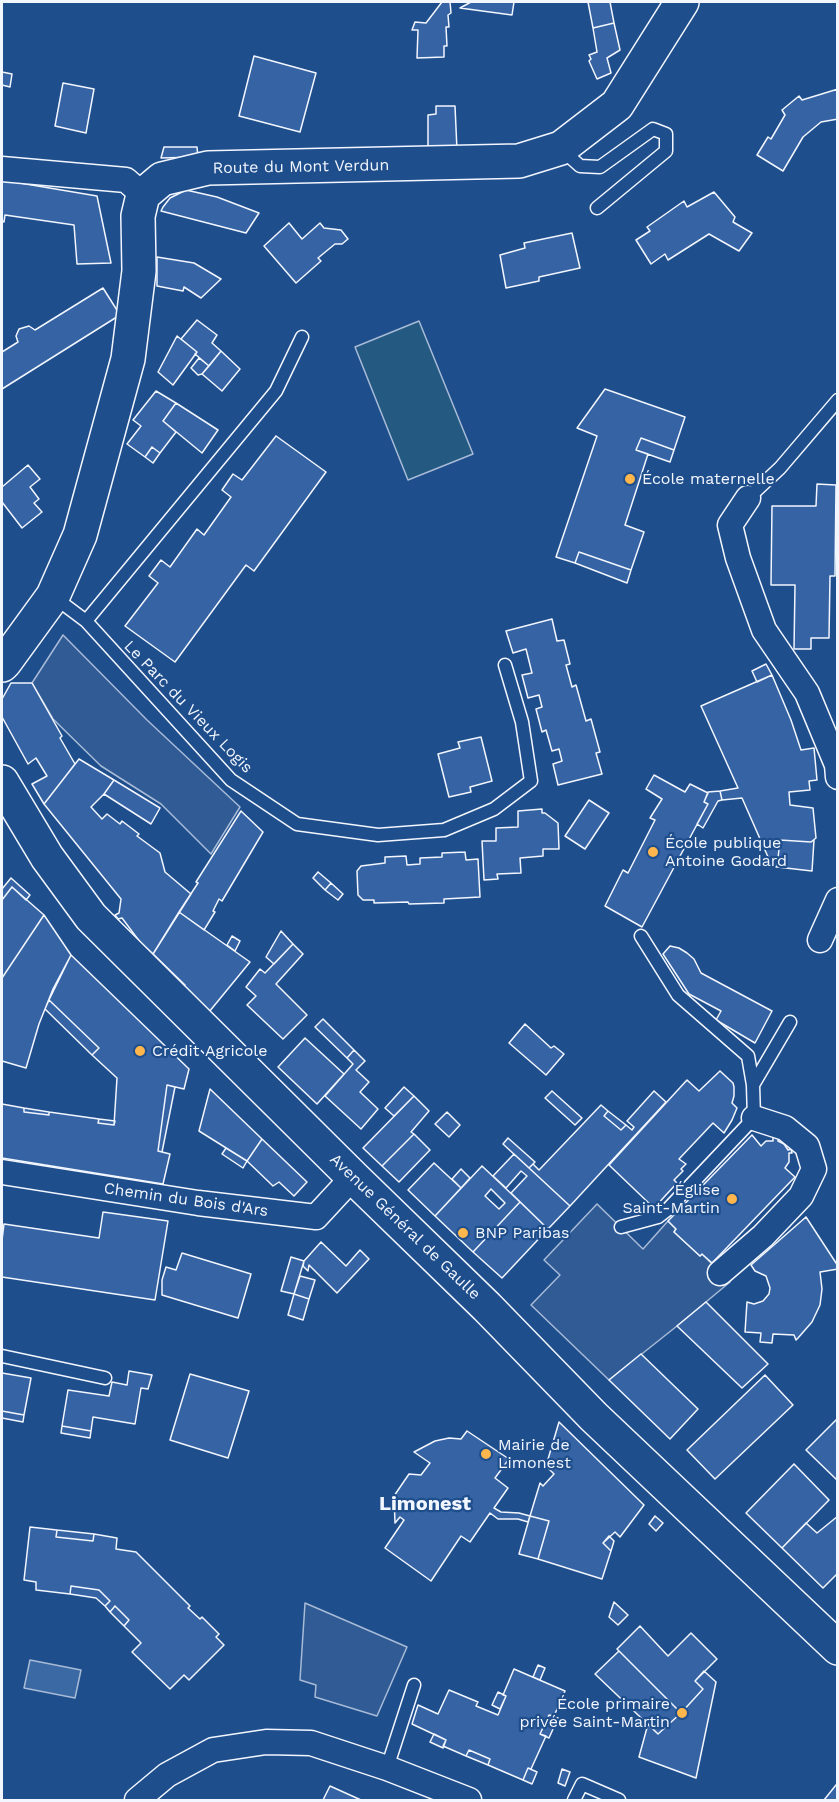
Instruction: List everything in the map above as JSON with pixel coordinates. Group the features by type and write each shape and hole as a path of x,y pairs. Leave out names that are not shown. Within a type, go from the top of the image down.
{"main road":[{"name":"Route du Mont Verdun","path":"143,195 162,179 208,168 519,161 561,148 616,105 661,17 682,2"},
{"path":"2,665 53,596 80,535 128,359 139,271 138,216 143,195"},
{"name":"Avenue Général de Gaulle","path":"2,782 47,857 91,917 487,1307 594,1417 837,1648"}],"street":[{"path":"2,169 126,180 143,195"},
{"path":"748,498 730,525 738,558 764,630 807,693 837,763 837,777"},
{"path":"820,940 837,900"},
{"path":"720,1273 763,1236 801,1196 814,1169 807,1146 786,1128 754,1118"},
{"name":"Chemin du Bois d'Ars","path":"2,1172 198,1203 316,1218 353,1177"},
{"path":"137,1800 167,1775 213,1750 266,1742 311,1743 387,1768 469,1800"}],"lane":[{"path":"561,148 580,166 600,167 653,129 666,134 666,151 597,208"},
{"path":"86,621 276,391 302,337"},
{"path":"748,498 780,468 837,400"},
{"name":"Le Parc du Vieux Logis","path":"53,596 86,621 231,780 297,824 378,835 444,830 494,809 531,781 522,722 505,665"},
{"path":"621,1227 658,1217 667,1210 754,1118 753,1085 748,1056 678,995 641,936"},
{"path":"753,1085 790,1022"},
{"path":"2,1356 105,1378"},
{"path":"387,1768 414,1685"},
{"path":"574,1800 582,1784 619,1800"}],"shaded area":[{"path":"419,321 473,454 408,480 355,347"},
{"path":"63,635 147,720 240,807 211,854 161,804 101,766 53,719 32,683"},
{"path":"597,1204 643,1249 668,1221 676,1229 674,1232 700,1256 702,1254 730,1282 609,1380 531,1305 560,1275 544,1260"},
{"path":"305,1603 407,1647 377,1716 315,1697 316,1685 300,1680"},
{"path":"30,1660 81,1670 75,1698 24,1688"}],"building":[{"path":"442,2 450,2 451,13 448,15 449,27 446,27 447,46 444,46 444,57 417,58 418,30 412,30 415,22 426,23"},
{"path":"471,2 514,2 512,15 460,8"},
{"path":"588,2 610,2 614,23 593,28"},
{"path":"614,23 620,50 607,58 611,73 597,79 589,61 591,59 589,55 597,52 593,28"},
{"path":"254,56 316,73 300,132 239,116"},
{"path":"2,72 12,74 10,87 2,85"},
{"path":"63,83 94,89 86,133 55,126"},
{"path":"838,89 838,119 821,122 803,137 783,171 757,155 768,137 771,139 785,115 782,110 799,96 802,100"},
{"path":"436,106 455,106 457,150 428,150 428,115 436,114"},
{"path":"164,147 197,147 198,157 161,158"},
{"path":"2,180 97,196 111,263 77,264 74,225 5,215 4,222 2,221"},
{"path":"186,190 217,197 259,213 246,233 161,211 170,198"},
{"path":"714,192 735,217 733,222 752,233 739,251 709,234 668,260 665,254 651,264 636,240 650,231 647,227 684,201 687,207"},
{"path":"289,223 302,239 320,223 324,228 341,230 348,239 342,244 335,244 318,258 321,261 296,283 264,246"},
{"path":"572,233 580,268 539,277 539,281 506,288 500,255 525,248 524,243"},
{"path":"157,257 194,263 221,279 201,298 184,287 183,291 157,286"},
{"path":"103,288 120,315 2,389 2,352 18,342 16,336 19,329 29,326 35,330"},
{"path":"197,320 217,335 212,343 221,351 209,366 181,339"},
{"path":"177,336 197,352 173,385 158,372"},
{"path":"221,351 240,369 222,391 202,374"},
{"path":"199,358 209,366 198,375 191,368"},
{"path":"605,389 685,417 674,450 641,438 636,450 648,454 625,525 644,532 631,570 579,552 575,563 556,557 597,436 577,428"},
{"path":"156,391 176,403 163,421 176,432 160,453 152,447 145,457 127,444 141,426 133,420"},
{"path":"176,403 218,430 202,453 163,421"},
{"path":"276,436 326,472 254,571 246,565 175,662 125,626 158,583 149,576 161,560 170,567 197,529 204,535 231,497 222,490 233,474 242,480"},
{"path":"641,438 674,450 670,462 636,450"},
{"path":"152,447 160,453 153,463 145,457"},
{"path":"28,465 40,479 30,487 39,499 34,503 42,512 22,528 2,502 2,487"},
{"path":"817,484 836,485 835,576 830,576 829,638 811,638 811,649 794,649 795,585 771,585 772,506 816,506"},
{"path":"579,552 631,570 627,583 575,563"},
{"path":"552,619 557,641 564,640 570,664 566,665 572,687 576,685 586,721 591,719 600,752 596,753 602,774 558,785 553,764 562,761 559,749 552,751 546,730 542,732 536,709 542,707 539,695 528,698 522,675 532,673 526,649 513,653 506,631"},
{"path":"766,664 772,675 757,682 752,671"},
{"path":"772,675 801,750 814,748 817,780 809,781 810,790 789,792 790,805 813,808 816,838 811,842 780,840 777,867 772,866 742,798 722,800 720,791 738,788 701,706"},
{"path":"11,683 32,683 75,764 44,804 32,784 47,776 36,758 28,764 2,717 2,699"},
{"path":"481,737 492,781 470,787 471,792 449,797 438,754 460,748 458,742"},
{"path":"79,759 114,780 91,807 102,819 107,814 120,824 122,821 139,834 137,836 160,853 165,872 191,894 153,954 140,942 122,918 118,919 115,915 119,913 121,899 44,804"},
{"path":"654,775 685,792 690,784 708,793 704,802 708,804 642,927 605,906 623,870 628,873 655,820 650,818 662,799 646,789"},
{"path":"114,780 160,808 151,824 104,794"},
{"path":"720,791 722,800 718,801 703,828 697,824 708,804 704,802 708,792"},
{"path":"589,800 609,813 585,849 565,836"},
{"path":"542,809 542,813 558,823 559,849 543,849 543,856 520,858 521,873 497,874 498,879 484,880 482,841 496,841 496,828 518,827 518,811"},
{"path":"241,811 263,832 222,901 219,899 213,911 215,912 204,930 179,912"},
{"path":"780,840 811,842 814,840 812,871 777,867"},
{"path":"465,852 466,860 478,859 480,897 444,899 444,903 409,904 408,902 374,903 374,900 363,900 358,895 357,871 361,866 385,863 385,857 406,856 407,865 420,864 420,858 442,857 442,853"},
{"path":"318,872 331,883 325,890 313,878"},
{"path":"11,878 30,895 26,900 12,887 2,900 2,889"},
{"path":"331,883 343,894 338,900 325,890"},
{"path":"12,887 44,915 2,978 2,900"},
{"path":"179,912 250,962 209,1012 153,954"},
{"path":"44,915 71,955 53,989 39,1024 26,1068 2,1061 2,978"},
{"path":"281,931 293,944 274,964 266,957"},
{"path":"232,936 240,941 235,951 227,945"},
{"path":"293,944 303,954 276,984 307,1015 283,1039 247,1005 256,996 246,987 260,969 265,973"},
{"path":"670,946 679,948 694,959 701,973 772,1011 755,1043 716,1020 721,1011 689,994 663,954"},
{"path":"71,955 189,1069 184,1089 167,1085 158,1151 170,1154 163,1184 2,1158 2,1104 24,1108 24,1112 49,1115 49,1112 99,1119 98,1123 114,1125 117,1078 92,1055 99,1048 49,1000"},
{"path":"49,1000 99,1048 92,1055 45,1009"},
{"path":"323,1019 354,1050 347,1058 315,1027"},
{"path":"525,1024 551,1048 554,1046 564,1054 546,1075 509,1043"},
{"path":"305,1038 344,1074 317,1104 278,1067"},
{"path":"354,1050 365,1061 356,1070 369,1082 360,1092 378,1109 361,1129 325,1096 353,1064 347,1058"},
{"path":"720,1071 733,1083 734,1087 732,1103 737,1108 732,1120 724,1133 713,1123 679,1159 686,1164 674,1180 677,1183 654,1208 609,1165 687,1080 699,1091"},
{"path":"167,1085 175,1087 162,1152 158,1151"},
{"path":"404,1087 414,1096 394,1116 385,1108"},
{"path":"210,1089 262,1139 247,1161 199,1131"},
{"path":"552,1091 582,1118 575,1125 545,1098"},
{"path":"654,1091 666,1102 570,1206 529,1168 533,1164 539,1170 601,1105 608,1111 604,1116 621,1130 626,1125 632,1130 634,1127 627,1121"},
{"path":"414,1096 429,1111 411,1132 414,1134 382,1166 363,1148"},
{"path":"24,1108 49,1112 49,1115 24,1112"},
{"path":"608,1111 626,1125 621,1130 604,1116"},
{"path":"447,1112 460,1125 449,1137 435,1124"},
{"path":"99,1119 115,1121 114,1125 98,1123"},
{"path":"414,1134 430,1150 399,1182 382,1166"},
{"name":"Église Saint-Martin","path":"752,1135 761,1146 766,1141 773,1141 773,1137 778,1138 778,1141 788,1150 791,1149 792,1153 789,1153 789,1162 785,1168 795,1177 712,1263 702,1254 700,1256 674,1232 676,1229 668,1221"},
{"path":"508,1138 535,1162 529,1168 503,1144"},
{"path":"262,1139 307,1182 294,1196 279,1182 273,1186 247,1161"},
{"path":"226,1148 247,1161 243,1168 222,1154"},
{"path":"514,1154 570,1206 548,1229 511,1193 527,1176 521,1171 506,1188 493,1176"},
{"path":"434,1163 461,1188 435,1216 408,1190"},
{"path":"482,1166 520,1202 473,1252 435,1216","holes":["491,1189 505,1203 499,1209 485,1196"]},
{"path":"461,1169 470,1178 461,1188 452,1179"},
{"path":"520,1202 548,1229 502,1278 473,1252"},
{"path":"103,1212 168,1221 155,1300 2,1277 4,1224 99,1238"},
{"path":"806,1217 838,1269 820,1272 822,1289 820,1305 812,1322 796,1340 794,1335 773,1334 772,1343 760,1342 761,1333 745,1332 747,1302 754,1304 763,1301 769,1294 770,1288 766,1276 755,1271 751,1265"},
{"path":"321,1242 346,1266 360,1250 369,1259 337,1293 309,1265 308,1271 303,1266 304,1261"},
{"path":"182,1253 251,1274 238,1318 162,1295 162,1280 166,1267 176,1270"},
{"path":"291,1257 304,1261 294,1294 281,1291"},
{"path":"300,1276 315,1280 309,1299 294,1294"},
{"path":"294,1294 309,1299 303,1320 288,1315"},
{"path":"706,1302 768,1364 742,1388 677,1326"},
{"path":"641,1354 698,1409 670,1439 609,1380"},
{"path":"129,1371 152,1375 148,1389 141,1388 135,1424 93,1417 91,1431 62,1426 68,1390 109,1396 112,1382 127,1385"},
{"path":"2,1373 31,1378 24,1415 2,1411"},
{"path":"190,1374 249,1391 228,1458 170,1440"},
{"path":"765,1375 793,1405 715,1479 687,1450"},
{"path":"2,1411 24,1415 23,1422 2,1418"},
{"path":"838,1418 838,1481 806,1450"},
{"path":"559,1422 644,1505 620,1537 615,1532 603,1543 611,1551 602,1579 538,1559 549,1521 530,1516 540,1483 543,1486 554,1474 546,1466"},
{"path":"62,1426 91,1431 90,1438 61,1433"},
{"path":"467,1431 509,1459 495,1478 508,1488 494,1508 501,1512 530,1516 528,1522 518,1519 498,1519 490,1513 470,1542 461,1536 431,1581 385,1548 404,1520 400,1517 395,1523 394,1496 409,1474 421,1475 430,1463 414,1452 435,1441 449,1438 461,1439"},
{"path":"794,1464 829,1500 782,1548 746,1513"},
{"path":"530,1516 549,1521 538,1559 519,1554"},
{"path":"655,1516 663,1523 656,1531 649,1524"},
{"path":"838,1516 838,1576 836,1575 823,1588 782,1548 806,1523 817,1533"},
{"path":"30,1527 57,1530 56,1537 93,1541 94,1534 117,1538 116,1549 136,1552 190,1606 188,1608 200,1619 202,1617 219,1634 216,1637 224,1645 189,1680 184,1675 170,1689 132,1652 141,1643 124,1626 129,1620 115,1606 110,1612 105,1606 110,1601 99,1590 71,1586 70,1594 36,1590 36,1582 24,1580"},
{"path":"57,1530 94,1534 93,1541 56,1537"},
{"path":"609,1536 614,1541 611,1551 603,1543"},
{"path":"71,1586 99,1590 110,1601 105,1606 96,1598 70,1594"},
{"path":"614,1602 628,1615 618,1625 609,1617"},
{"path":"115,1606 129,1620 124,1626 110,1612"},
{"path":"640,1626 668,1656 691,1633 717,1659 695,1681 703,1689 681,1713 617,1649"},
{"path":"619,1651 681,1713 658,1734 595,1674"},
{"path":"538,1665 545,1668 540,1680 533,1677"},
{"path":"514,1669 565,1691 554,1716 549,1715 540,1734 546,1736 531,1769 528,1768 523,1780 488,1765 490,1759 469,1750 466,1756 443,1746 446,1740 412,1724 418,1705 438,1714 449,1690 478,1702 476,1706 498,1715 506,1696 503,1695"},
{"path":"704,1671 716,1682 696,1778 639,1757 648,1724 658,1734 681,1713 703,1689 695,1681"},
{"path":"498,1692 506,1696 500,1709 492,1705"},
{"path":"549,1715 558,1718 549,1738 540,1734"},
{"path":"434,1734 446,1740 443,1748 430,1742"},
{"path":"469,1750 490,1759 488,1765 466,1756"},
{"path":"528,1768 537,1772 532,1784 523,1780"},
{"path":"562,1769 570,1772 565,1786 558,1783"},
{"path":"836,1785 838,1800 824,1800"},
{"path":"330,1786 361,1800 323,1800"}],"place":[{"name":"École maternelle","path":"630,479"},
{"name":"École publique Antoine Godard","path":"653,852"},
{"name":"Crédit Agricole","path":"140,1051"},
{"name":"Église Saint-Martin","path":"732,1199"},
{"name":"BNP Paribas","path":"463,1233"},
{"name":"Mairie de Limonest","path":"486,1454"},
{"name":"École primaire privée Saint-Martin","path":"682,1713"}],"district":[{"name":"Limonest","path":"425,1504"}]}
